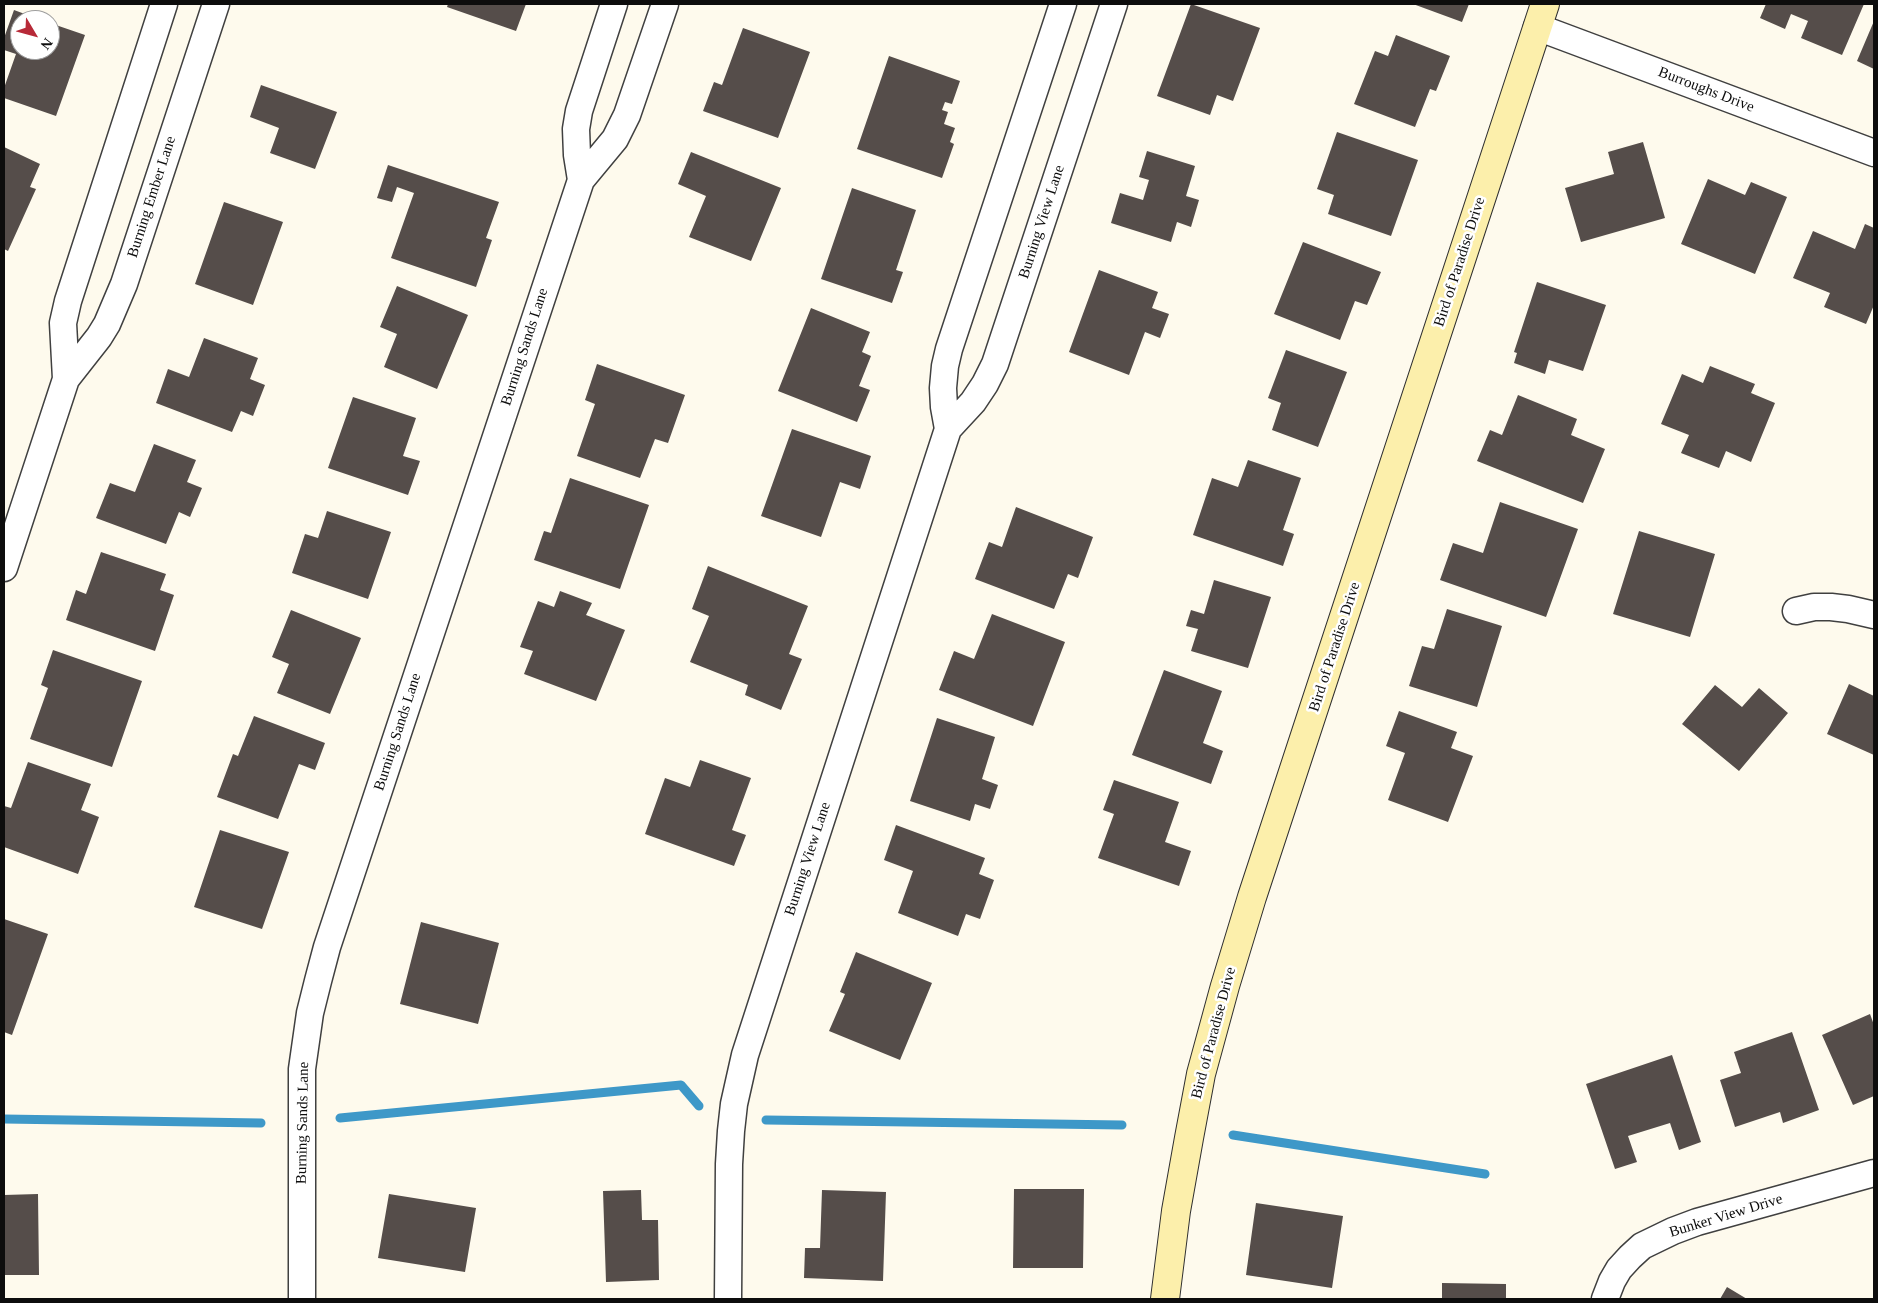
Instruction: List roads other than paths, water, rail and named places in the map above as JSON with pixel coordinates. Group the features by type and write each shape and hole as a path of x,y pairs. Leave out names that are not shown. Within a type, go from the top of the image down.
{"street":[{"name":"Burning Ember Lane","path":"66,379 63,322 68,301 164,4"},
{"name":"Burning Ember Lane","path":"4,568 66,379 99,337 115,307 216,4"},
{"name":"Burning Sands Lane","path":"581,180 577,155 576,129 579,111 614,4"},
{"name":"Burning Sands Lane","path":"302,1299 302,1069 310,1013 327,946 581,180 615,139 627,115 665,4"},
{"name":"Burning View Lane","path":"948,429 943,388 949,349 1062,4"},
{"name":"Burning View Lane","path":"728,1299 731,1132 734,1104 745,1055 948,429 973,402 995,364 1114,4"},
{"name":"Burroughs Drive","path":"1541,15 1874,153"},
{"name":"Bird of Paradise Drive","path":"1165,1299 1176,1211 1189,1138 1202,1074 1228,977 1255,888 1541,15"},
{"path":"1796,611 1831,607 1874,615"},
{"name":"Bunker View Drive","path":"1605,1299 1619,1268 1642,1246 1673,1230 1874,1173"}],"waterway":[{"path":"340,1118 681,1085 699,1106"},
{"path":"4,1119 261,1123"},
{"path":"766,1120 1122,1125"},
{"path":"1233,1135 1485,1174"}]}
